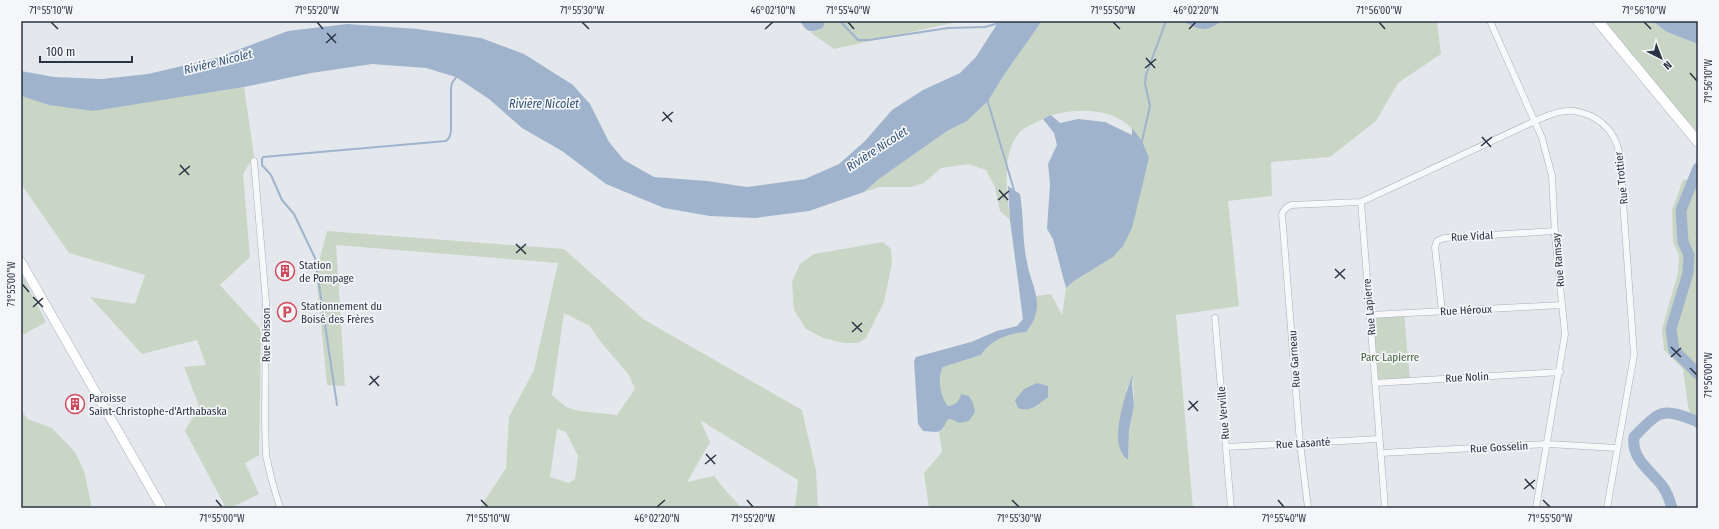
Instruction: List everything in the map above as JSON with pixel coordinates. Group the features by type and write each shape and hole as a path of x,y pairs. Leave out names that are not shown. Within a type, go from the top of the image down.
{"main road":[{"path":"1598,21 1698,142"}],"street":[{"name":"Rue Ramsay","path":"1490,21 1520,92 1535,121 1546,150 1552,176 1555,231 1565,334 1560,372 1536,508"},
{"name":"Rue Trottier","path":"1284,210 1287,206 1291,205 1361,202 1557,112 1565,111 1582,113 1604,123 1614,135 1620,155 1634,355 1607,508"},
{"name":"Rue Poisson","path":"254,161 266,302 266,456 280,508"},
{"name":"Rue Lapierre","path":"1361,202 1385,508"},
{"name":"Rue Garneau","path":"1284,210 1282,214 1300,443 1308,508"},
{"name":"Rue Vidal","path":"1442,311 1435,247 1437,241 1444,238 1555,231"},
{"path":"21,262 162,508"},
{"name":"Rue Héroux","path":"1370,315 1562,305"},
{"name":"Rue Verville","path":"1215,318 1231,508"},
{"name":"Rue Nolin","path":"1375,383 1560,372"},
{"name":"Rue Lasanté","path":"1226,447 1380,439"},
{"name":"Rue Gosselin","path":"1381,453 1548,444 1618,448"}],"green space":[{"path":"825,21 961,21 834,49 810,32 823,28"},
{"path":"1042,21 1182,21 1193,26 1207,28 1212,27 1222,21 1437,21 1441,54 1398,83 1376,121 1330,157 1271,162 1272,196 1228,201 1239,306 1176,315 1193,508 929,508 924,473 942,452 939,432 943,429 946,420 951,419 959,401 954,405 948,406 945,402 940,387 940,376 943,367 981,355 989,345 1000,338 1026,332 1032,324 1035,316 1036,296 1051,294 1062,315 1066,288 1074,281 1113,257 1142,184 1149,158 1137,135 1124,122 1105,113 1072,111 1052,115 1025,128 1016,137 1009,155 1007,166 1007,189 1010,220 1000,211 995,187 986,170 969,164 941,168 924,183 911,187 880,187 864,192 879,179 947,131 967,121 988,101 1004,75","holes":["1133,376 1134,406 1129,430 1128,460 1126,390"]},
{"path":"1604,21 1652,21 1667,32 1698,44 1698,134"},
{"path":"244,87 254,156 243,174 250,257 220,285 261,330 259,455 245,463 259,494 230,508 226,508 185,431 199,406 184,367 206,365 197,340 142,354 90,297 135,304 145,275 69,253 21,184 21,96 49,105 167,99"},
{"path":"1698,179 1698,429 1694,427 1688,406 1683,369 1664,350 1662,329 1678,273 1679,255 1673,242 1672,210 1683,180"},
{"path":"327,231 564,249 643,319 802,410 816,471 818,508 795,508 798,480 700,420 710,442 687,482 714,476 742,508 480,508 506,468 509,417 534,370 558,263 336,245 345,386 327,385 316,273","holes":["564,313 590,326 600,341 629,375 635,389 617,415 579,411 566,407 552,395","557,429 566,432 578,456 575,479 569,483 550,477"]},
{"path":"883,242 891,249 892,263 884,302 866,338 858,343 844,343 823,338 806,329 794,310 792,282 800,264 814,254"},
{"path":"23,277 46,322 21,336 21,278"},
{"name":"Parc Lapierre","path":"1404,313 1410,381 1375,383 1370,315"},
{"path":"21,409 27,419 52,428 75,452 84,471 92,508 21,508"}],"water":[{"path":"800,21 825,21 823,28 810,31 805,28"},
{"name":"Rivière Nicolet","path":"999,21 1042,21 1004,75 988,101 967,121 947,131 879,179 864,192 809,211 755,218 710,216 664,208 606,184 562,151 522,128 489,99 456,77 426,68 372,64 311,73 244,87 93,111 49,105 21,96 21,71 54,77 102,79 148,74 216,58 288,31 347,24 418,29 481,38 524,54 573,85 590,104 609,142 624,160 654,177 707,181 747,187 805,179 839,164 865,141 892,110 923,90 960,73 976,57"},
{"path":"1182,21 1222,21 1207,29 1202,29"},
{"path":"1652,21 1697,21 1698,44 1667,32"},
{"path":"1051,115 1060,123 1078,119 1105,122 1132,135 1132,128 1142,141 1149,158 1132,228 1123,246 1113,257 1074,281 1066,288 1053,239 1047,229 1050,184 1048,164 1057,145 1054,133 1043,119"},
{"path":"1008,186 1020,194 1025,254 1037,301 1035,317 1026,332 1000,338 989,345 981,355 943,367 940,376 940,387 945,402 948,406 953,405 957,403 961,394 969,396 973,403 975,412 969,421 959,423 951,419 947,420 943,428 938,432 923,431 918,424 914,361 916,357 971,342 997,331 1017,326 1023,319 1010,220"},
{"path":"1133,374 1132,384 1134,406 1129,430 1128,460 1122,453 1119,446 1118,436 1121,414"},
{"path":"1037,383 1048,386 1048,397 1031,409 1018,408 1015,400 1024,389"}],"waterway":[{"path":"840,21 858,40 869,40 948,28 985,27 999,23"},
{"path":"1142,141 1150,106 1145,83 1146,75 1166,21"},
{"path":"337,405 315,258 294,214 282,200 271,175 262,165 262,159 263,157 446,141 451,132 451,88 452,83 457,76"},
{"path":"987,99 1014,190"},
{"path":"1698,168 1681,210 1683,242 1689,255 1688,273 1671,329 1674,350 1698,374"},
{"path":"1672,508 1668,495 1663,487 1639,459 1634,445 1634,437 1658,415 1665,413 1675,414 1698,422"}],"place":[{"name":"Station de Pompage","path":"285,271"},
{"name":"Stationnement du Boisé des Frères","path":"287,312"},
{"name":"Paroisse Saint-Christophe-d'Arthabaska","path":"75,404"}]}
